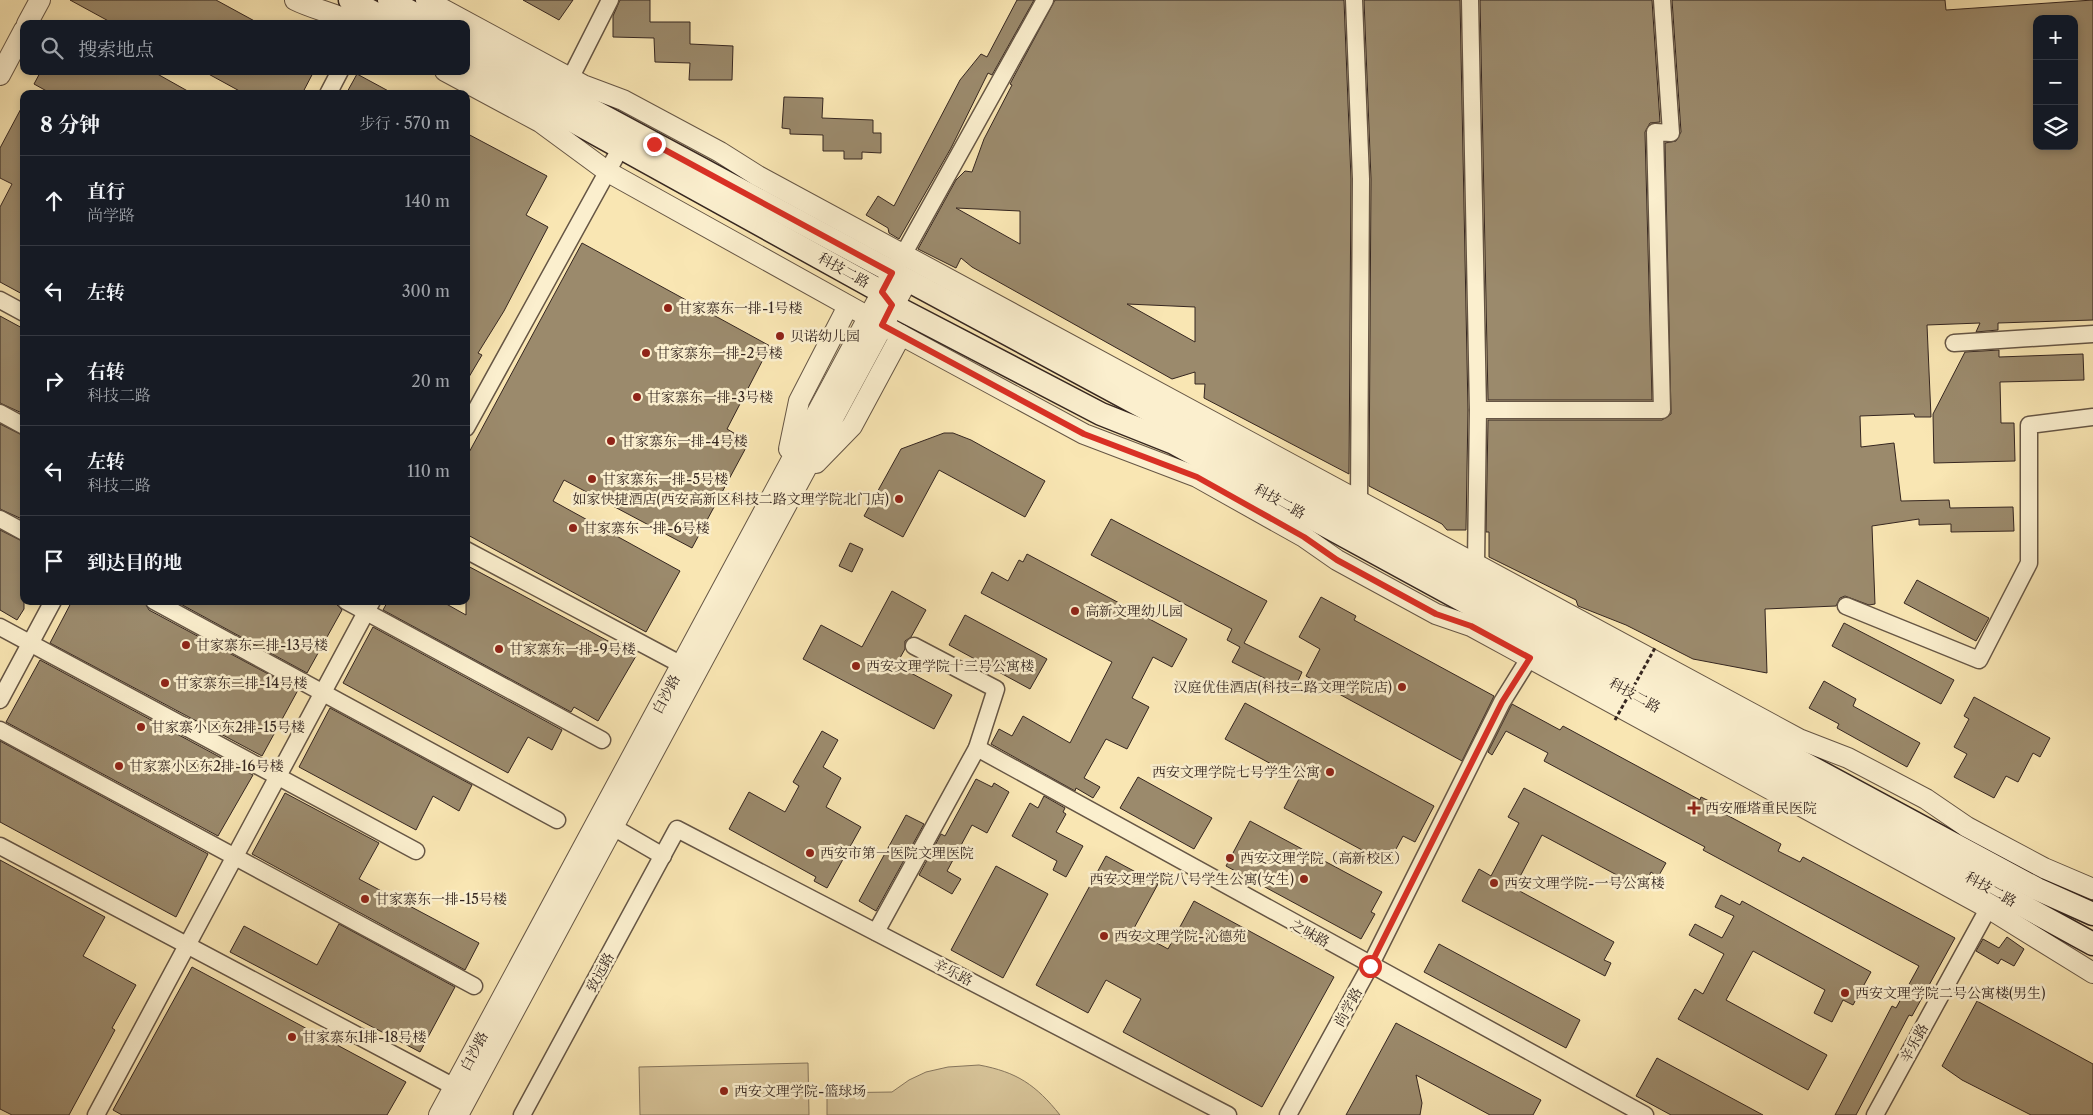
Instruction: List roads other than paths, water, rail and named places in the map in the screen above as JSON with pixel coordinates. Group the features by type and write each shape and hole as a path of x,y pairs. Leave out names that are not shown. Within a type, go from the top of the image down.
{"main road":[{"path":"350,0 387,20"},
{"path":"389,0 426,20"},
{"name":"科技二路","path":"470,44 896,281 2037,889 2093,914"},
{"name":"科技二路","path":"470,64 621,147 896,281 1101,414 1174,443 1993,900 2093,944"}],"street":[{"path":"29,20 40,0"},
{"path":"295,0 307,6 340,15 349,20"},
{"path":"426,0 462,20"},
{"path":"570,79 610,0"},
{"path":"896,281 1045,0"},
{"path":"1354,0 1361,179 1360,501"},
{"path":"1470,0 1478,410 1476,564"},
{"path":"1478,410 1662,410 1654,132 1671,133 1662,0"},
{"path":"470,24 570,79 623,100 720,152 758,176 896,281 1360,501 1799,739 1848,758 1926,799 1967,827 2044,868 2093,889"},
{"path":"0,75 20,38"},
{"path":"330,90 338,75"},
{"path":"452,75 540,122 608,172 875,321 1084,434 1197,477 1304,537 1337,560 1436,614 1471,626 1993,900 2093,973"},
{"path":"470,421 621,147"},
{"name":"白沙路","path":"439,1115 462,1091 612,827 791,476 896,281"},
{"path":"0,300 20,311"},
{"path":"791,476 799,401 848,306"},
{"path":"1954,343 2093,334"},
{"path":"791,476 852,426 901,335"},
{"path":"0,413 20,424"},
{"path":"1846,606 1979,660 2029,563 2029,425 2093,417"},
{"name":"白沙路","path":"458,1115 462,1091 682,665 791,476"},
{"path":"0,519 20,530"},
{"path":"470,552 682,665"},
{"path":"0,700 51,605"},
{"path":"161,605 557,820"},
{"path":"96,1115 369,607 602,740"},
{"path":"0,627 416,851"},
{"path":"876,932 977,748 996,689 914,646"},
{"name":"尚学路","path":"1288,1115 1370,966 1502,702 1530,658"},
{"path":"0,730 474,986"},
{"name":"之味路","path":"977,748 1370,966 1645,1115"},
{"path":"612,827 663,856"},
{"name":"辛乐路","path":"677,828 1228,1115"},
{"name":"致远路","path":"522,1115 677,828"},
{"path":"0,846 462,1091"},
{"name":"辛乐路","path":"1875,1115 1993,900"}],"place":[{"name":"甘家寨东一排-1号楼","path":"668,308"},
{"name":"贝诺幼儿园","path":"780,336"},
{"name":"甘家寨东一排-2号楼","path":"646,353"},
{"name":"甘家寨东一排-3号楼","path":"637,397"},
{"name":"甘家寨东一排-4号楼","path":"611,441"},
{"name":"甘家寨东一排-5号楼","path":"592,479"},
{"name":"如家快捷酒店(西安高新区科技二路文理学院北门店)","path":"899,499"},
{"name":"甘家寨东一排-6号楼","path":"573,528"},
{"name":"高新文理幼儿园","path":"1075,611"},
{"name":"甘家寨东二排-13号楼","path":"186,645"},
{"name":"甘家寨东一排-9号楼","path":"499,649"},
{"name":"西安文理学院十三号公寓楼","path":"856,666"},
{"name":"甘家寨东二排-14号楼","path":"165,683"},
{"name":"汉庭优佳酒店(科技二路文理学院店)","path":"1402,687"},
{"name":"甘家寨小区东2排-15号楼","path":"141,727"},
{"name":"甘家寨小区东2排-16号楼","path":"119,766"},
{"name":"西安文理学院七号学生公寓","path":"1330,772"},
{"name":"西安雁塔重民医院","path":"1694,808"},
{"name":"西安市第一医院文理医院","path":"810,853"},
{"name":"西安文理学院（高新校区）","path":"1230,858"},
{"name":"西安文理学院八号学生公寓(女生)","path":"1304,879"},
{"name":"西安文理学院-一号公寓楼","path":"1494,883"},
{"name":"甘家寨东一排-15号楼","path":"365,899"},
{"name":"西安文理学院-沁德苑","path":"1104,936"},
{"name":"西安文理学院二号公寓楼(男生)","path":"1845,993"},
{"name":"甘家寨东1排-18号楼","path":"292,1037"},
{"name":"西安文理学院-篮球场","path":"724,1091"}]}
